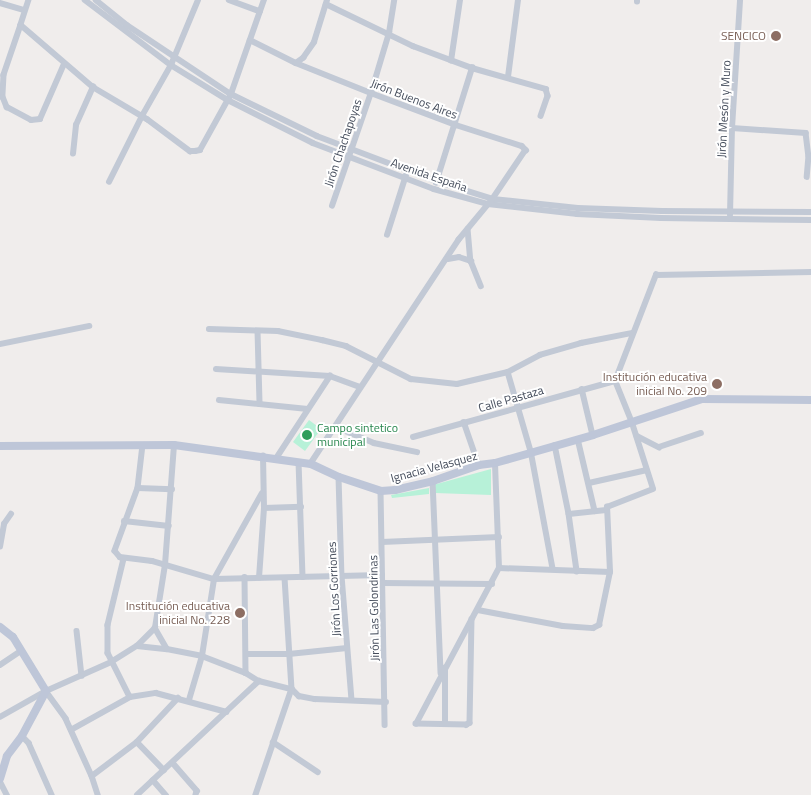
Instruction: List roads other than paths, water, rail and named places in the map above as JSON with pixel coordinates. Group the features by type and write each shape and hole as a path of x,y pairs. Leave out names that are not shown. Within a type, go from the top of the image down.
{"main road":[{"name":"Ignacia Velasquez","path":"0,446 174,445 278,457 311,464 339,477 381,491 395,490 479,465 495,463 632,423 702,399 811,400"},
{"path":"0,627 13,637 46,691 22,736 7,756 0,780"}],"street":[{"path":"29,0 24,10 4,75 3,97 7,107 31,120 40,119 64,64"},
{"name":"Avenida España","path":"85,0 121,25 231,94 317,136 490,202 578,208 811,212"},
{"name":"Avenida España","path":"96,0 121,25 171,65 228,100 314,143 434,189 490,202 577,214 811,220"},
{"path":"109,182 142,116 171,65 198,0"},
{"path":"230,0 260,11"},
{"path":"20,25 93,87 142,116 190,151 195,152 200,150 231,94 264,0"},
{"name":"Jirón Chachapoyas","path":"332,206 371,94 388,33 394,0"},
{"path":"451,60 460,0"},
{"path":"508,77 518,0"},
{"name":"Jirón Mesón y Muro","path":"730,219 732,128 740,0"},
{"path":"296,63 303,58 314,42 327,2 413,46 472,68 508,77 548,91 541,116"},
{"path":"0,3 24,10"},
{"name":"Jirón Buenos Aires","path":"250,40 296,63 371,94 456,125 522,146 526,150 490,202"},
{"path":"434,189 456,125 472,68"},
{"path":"73,154 76,125 93,87"},
{"path":"732,128 804,132 807,134 810,157 807,177"},
{"path":"387,235 408,170"},
{"path":"311,464 362,384 382,358 468,229 490,202"},
{"path":"468,229 471,261 481,286"},
{"path":"448,259 459,257 471,261"},
{"path":"478,610 532,622 593,628 599,625 610,572 606,510 608,505 652,490 637,436 615,381 632,333 657,274 811,272"},
{"path":"0,344 88,326"},
{"path":"209,330 278,330 346,346 411,379 456,384 508,372 540,356 581,343 632,333"},
{"path":"258,331 260,404"},
{"path":"216,369 258,370 330,376 362,384"},
{"path":"508,372 531,451 553,569"},
{"path":"278,457 330,376"},
{"name":"Calle Pastaza","path":"413,437 615,381"},
{"path":"582,389 592,435"},
{"path":"219,400 308,409"},
{"path":"464,422 479,465"},
{"path":"336,426 374,442 417,452"},
{"path":"637,436 656,448 702,433"},
{"path":"578,439 595,511"},
{"path":"143,445 138,488 124,521 115,551 124,559 136,558 214,579 382,575"},
{"path":"0,717 46,691 111,662 137,646 154,628 165,565 174,445"},
{"path":"555,445 570,514 577,571"},
{"path":"259,578 264,508 262,493 263,456"},
{"path":"299,462 303,577"},
{"path":"472,619 470,723 467,725 416,722 499,568 495,463"},
{"path":"589,483 647,470"},
{"name":"Jirón Los Gorriones","path":"339,477 342,576 352,700"},
{"path":"433,480 441,674"},
{"path":"138,488 172,489"},
{"name":"Jirón Las Golondrinas","path":"381,491 385,725"},
{"path":"189,700 202,656 214,579 262,493"},
{"path":"264,508 300,507"},
{"path":"570,514 606,510"},
{"path":"0,547 4,524 11,514"},
{"path":"124,521 169,526"},
{"path":"382,542 499,537"},
{"path":"124,559 108,625 111,662 130,698"},
{"path":"499,568 610,572"},
{"path":"245,577 246,673"},
{"path":"256,795 292,689 285,578"},
{"path":"383,583 492,584"},
{"path":"154,628 167,649"},
{"path":"78,631 82,676"},
{"path":"137,646 167,649 202,656 246,673 259,681 292,689 299,696 386,702"},
{"path":"246,654 289,654 347,648"},
{"path":"0,665 21,651"},
{"path":"445,666 445,723"},
{"path":"137,795 259,681"},
{"path":"46,691 60,708 92,776 98,795"},
{"path":"70,730 130,698 156,693 189,700 227,712"},
{"path":"92,776 136,742 178,698"},
{"path":"22,736 29,743 52,795"},
{"path":"136,742 164,770"},
{"path":"273,742 318,772"},
{"path":"173,763 196,791 196,795"},
{"path":"0,780 7,795"},
{"path":"153,780 166,795"}],"place":[{"name":"SENCICO","path":"776,36"},
{"name":"Institución educativa inicial No. 209","path":"717,384"},
{"name":"Campo sintetico municipal","path":"307,435"},
{"name":"Institución educativa inicial No. 228","path":"240,613"}]}
